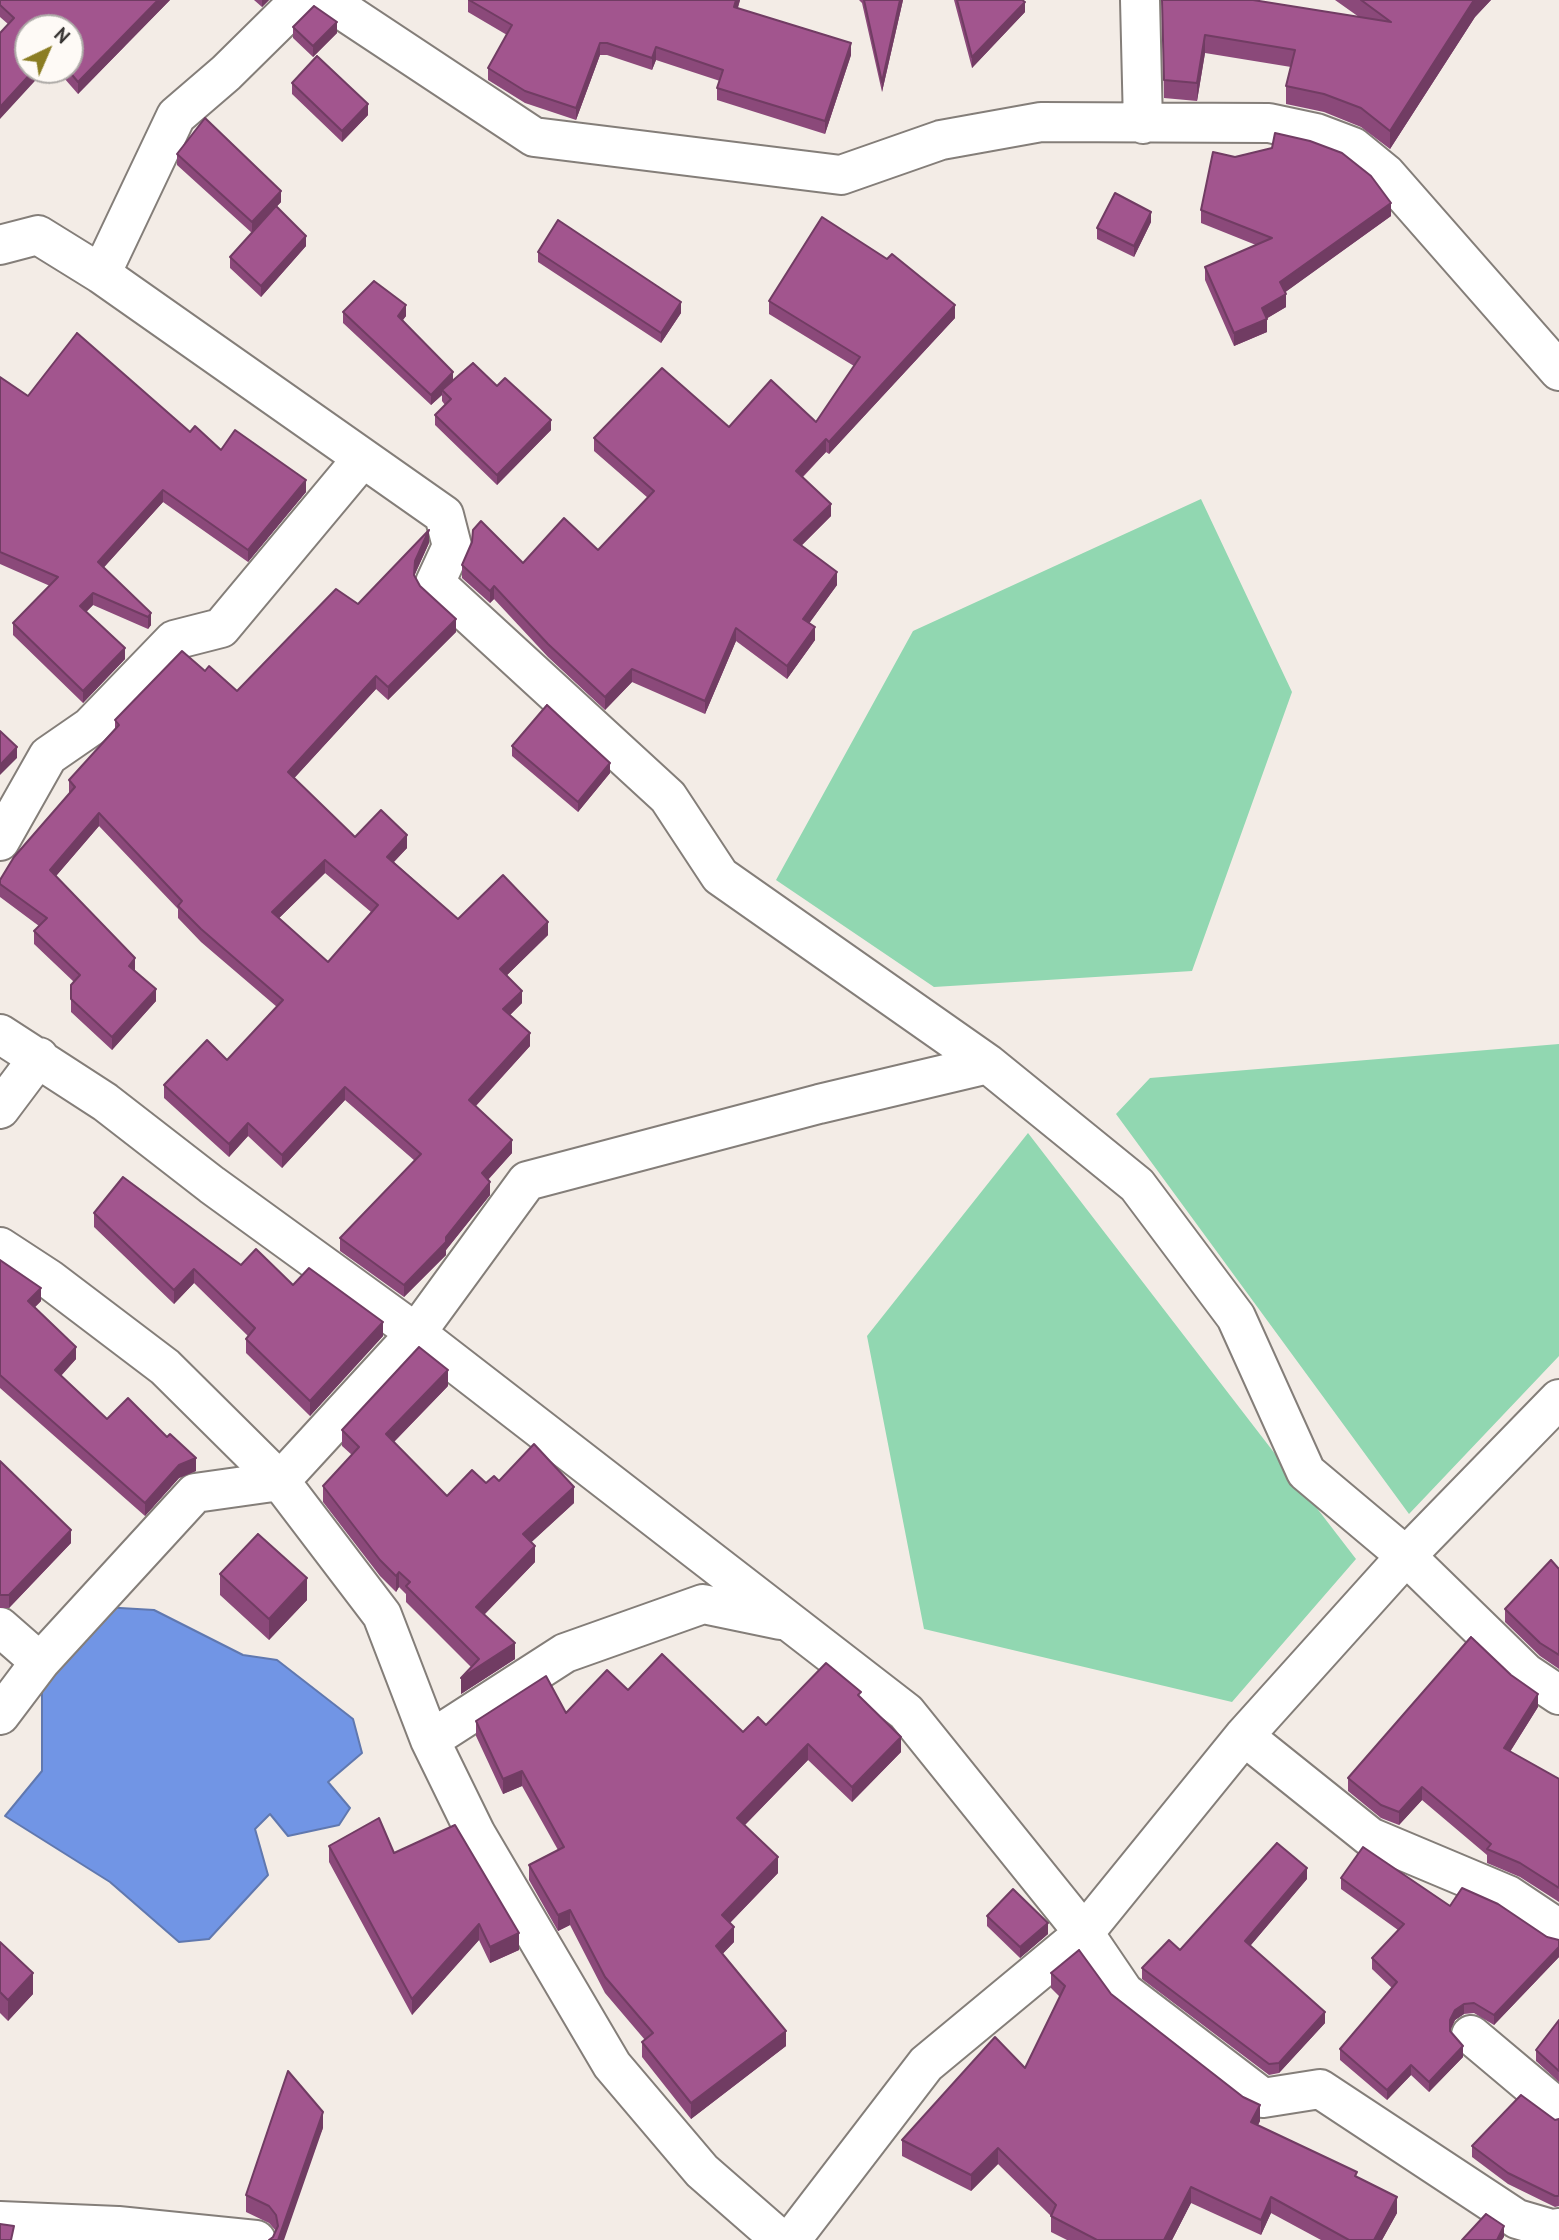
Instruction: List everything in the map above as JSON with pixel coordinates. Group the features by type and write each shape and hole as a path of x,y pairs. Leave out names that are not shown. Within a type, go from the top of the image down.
{"street":[{"path":"101,274 176,116 226,73 300,0"},
{"path":"327,0 534,137 841,175 941,140 1041,122 1269,123 1316,133 1353,147 1386,174 1559,371"},
{"path":"1139,0 1143,124"},
{"path":"0,245 38,235 101,274 444,515 452,547 435,583 668,797 720,876 988,1064 1137,1185 1236,1317 1306,1472 1406,1556 1527,1673 1559,1695"},
{"path":"0,841 48,756 90,727 174,640 221,628 362,459"},
{"path":"0,1034 105,1102 212,1185 416,1333 906,1712 1084,1933 1124,1992 1263,2098 1320,2089 1517,2219 1555,2230 1559,2228"},
{"path":"0,1109 38,1057"},
{"path":"0,1715 40,1662 195,1493 280,1481 416,1333 527,1181 819,1104 988,1064"},
{"path":"0,1247 49,1279 165,1367 280,1481 382,1615 430,1740 476,1834 612,2065 702,2171 781,2240"},
{"path":"790,2240 926,2064 1084,1933 1244,1736 1406,1556 1559,1399"},
{"path":"430,1740 565,1653 702,1604 791,1622"},
{"path":"0,1628 40,1662"},
{"path":"1244,1736 1370,1837 1508,1895 1559,1929"},
{"path":"1471,2035 1559,2109"},
{"path":"0,2221 118,2226 256,2240"}],"green space":[{"path":"1201,499 1292,692 1192,971 934,987 776,880 913,631"},
{"path":"1559,1044 1559,1356 1409,1514 1116,1114 1150,1078"},
{"path":"1028,1133 1356,1559 1232,1702 924,1629 867,1336"}],"water":[{"path":"103,1607 154,1610 243,1655 277,1660 353,1719 362,1753 328,1782 350,1808 339,1825 288,1836 270,1814 255,1829 268,1875 209,1939 179,1942 110,1882 5,1816 42,1771 42,1682"}],"building":[{"path":"0,0 158,0 84,76 84,14 14,14 14,18 0,5"},
{"path":"469,0 736,0 734,7 851,43 825,121 717,88 723,70 656,47 652,58 607,43 600,43 576,108 525,91 488,68 512,25"},
{"path":"864,0 900,0 882,82"},
{"path":"957,0 1022,0 1025,2 972,57"},
{"path":"1162,0 1253,0 1391,22 1361,0 1474,0 1390,131 1361,108 1324,94 1286,86 1295,50 1205,35 1197,83 1164,80"},
{"path":"314,6 337,22 313,46 293,27"},
{"path":"14,18 14,84 21,84 0,107 0,33"},
{"path":"317,56 368,104 342,131 292,83"},
{"path":"205,118 281,191 252,222 177,154"},
{"path":"1275,133 1310,141 1342,153 1371,176 1391,203 1280,282 1286,294 1262,308 1267,319 1234,333 1205,267 1272,238 1201,210 1213,152 1235,157 1272,148"},
{"path":"1115,193 1151,212 1134,246 1097,228"},
{"path":"276,206 306,236 261,286 230,257"},
{"path":"822,217 887,259 892,254 955,305 829,442 826,439 796,471 831,504 794,540 837,572 803,619 815,627 787,666 736,628 705,701 632,669 605,697 548,644 494,586 490,591 462,565 472,542 473,530 481,521 523,563 564,518 598,550 654,491 594,438 662,368 729,427 771,380 816,422 860,357 769,301"},
{"path":"558,220 681,302 661,333 538,252"},
{"path":"374,281 406,305 398,316 453,372 431,395 343,312"},
{"path":"77,333 190,432 195,426 221,450 235,430 306,480 248,550 163,490 98,562 151,613 148,617 93,593 80,606 125,648 83,691 13,623 58,577 0,552 0,377 28,396"},
{"path":"473,363 497,386 505,378 551,420 497,475 435,415 451,399 442,390"},
{"path":"429,530 415,561 414,575 420,586 456,619 388,687 376,676 288,772 355,837 381,810 407,835 387,857 458,919 503,875 548,922 500,969 522,991 503,1009 530,1033 469,1100 512,1140 482,1173 490,1182 446,1237 446,1242 404,1285 340,1238 421,1154 345,1087 282,1155 248,1123 229,1144 164,1085 207,1040 227,1060 283,1000 178,906 182,901 99,813 50,870 135,958 129,966 156,989 112,1037 71,999 71,985 80,975 34,931 47,918 0,884 14,857 75,787 69,780 119,725 115,720 182,651 205,671 209,666 237,691 336,589 358,604","holes":["325,860 378,905 328,962 272,912"]},
{"path":"547,705 610,763 578,802 512,746"},
{"path":"0,731 17,747 0,765"},
{"path":"123,1177 241,1265 256,1249 293,1285 309,1268 383,1322 310,1401 246,1339 255,1328 194,1269 174,1290 94,1213"},
{"path":"0,1260 41,1288 28,1301 76,1347 55,1370 107,1419 128,1398 167,1437 170,1434 196,1458 179,1465 145,1503 0,1375"},
{"path":"419,1347 448,1370 386,1434 447,1496 472,1470 486,1483 494,1476 499,1481 534,1444 574,1487 523,1534 535,1546 476,1607 515,1643 461,1678 479,1659 406,1586 410,1582 399,1572 396,1576 380,1560 323,1486 359,1447 342,1430"},
{"path":"0,1461 71,1530 9,1595 0,1595"},
{"path":"258,1534 307,1578 269,1619 220,1574"},
{"path":"1551,1560 1559,1569 1559,1655 1540,1643 1505,1609"},
{"path":"1471,1637 1511,1675 1538,1694 1504,1748 1559,1779 1559,1888 1520,1863 1487,1849 1491,1844 1422,1787 1399,1812 1381,1805 1348,1778"},
{"path":"662,1654 743,1732 758,1717 766,1725 826,1663 861,1692 858,1695 901,1737 852,1787 808,1744 737,1818 778,1857 722,1915 734,1927 716,1946 786,2031 691,2103 642,2042 653,2033 605,1977 570,1910 558,1915 529,1865 564,1847 522,1771 503,1779 476,1721 546,1676 566,1713 607,1670 628,1690"},
{"path":"379,1818 394,1853 455,1825 519,1933 490,1947 479,1924 412,1999 329,1846"},
{"path":"1277,1843 1307,1868 1245,1941 1325,2012 1279,2063 1269,2064 1142,1968 1169,1940 1180,1950"},
{"path":"1363,1847 1450,1906 1462,1888 1498,1904 1547,1937 1559,1940 1559,1947 1494,2015 1474,2003 1464,2004 1455,2010 1450,2020 1450,2031 1463,2046 1429,2082 1411,2065 1387,2090 1340,2049 1397,1982 1372,1958 1404,1924 1341,1878"},
{"path":"1013,1889 1048,1923 1020,1947 987,1916"},
{"path":"0,1942 33,1973 8,2000 0,1992"},
{"path":"1079,1950 1111,1994 1243,2097 1260,2105 1251,2122 1357,2172 1355,2176 1397,2197 1374,2240 1349,2240 1271,2197 1261,2220 1191,2187 1164,2240 1097,2240 1051,2216 1056,2205 998,2148 971,2175 902,2140 995,2037 1025,2068 1065,1986 1051,1973"},
{"path":"1559,2020 1559,2071 1536,2050"},
{"path":"288,2071 323,2112 278,2240 269,2240 278,2226 276,2215 269,2206 246,2195"},
{"path":"1521,2095 1555,2120 1559,2119 1559,2196 1508,2173 1472,2146"},
{"path":"1486,2214 1504,2226 1497,2240 1462,2240"},
{"path":"0,2224 14,2226 11,2240 0,2240"}]}
